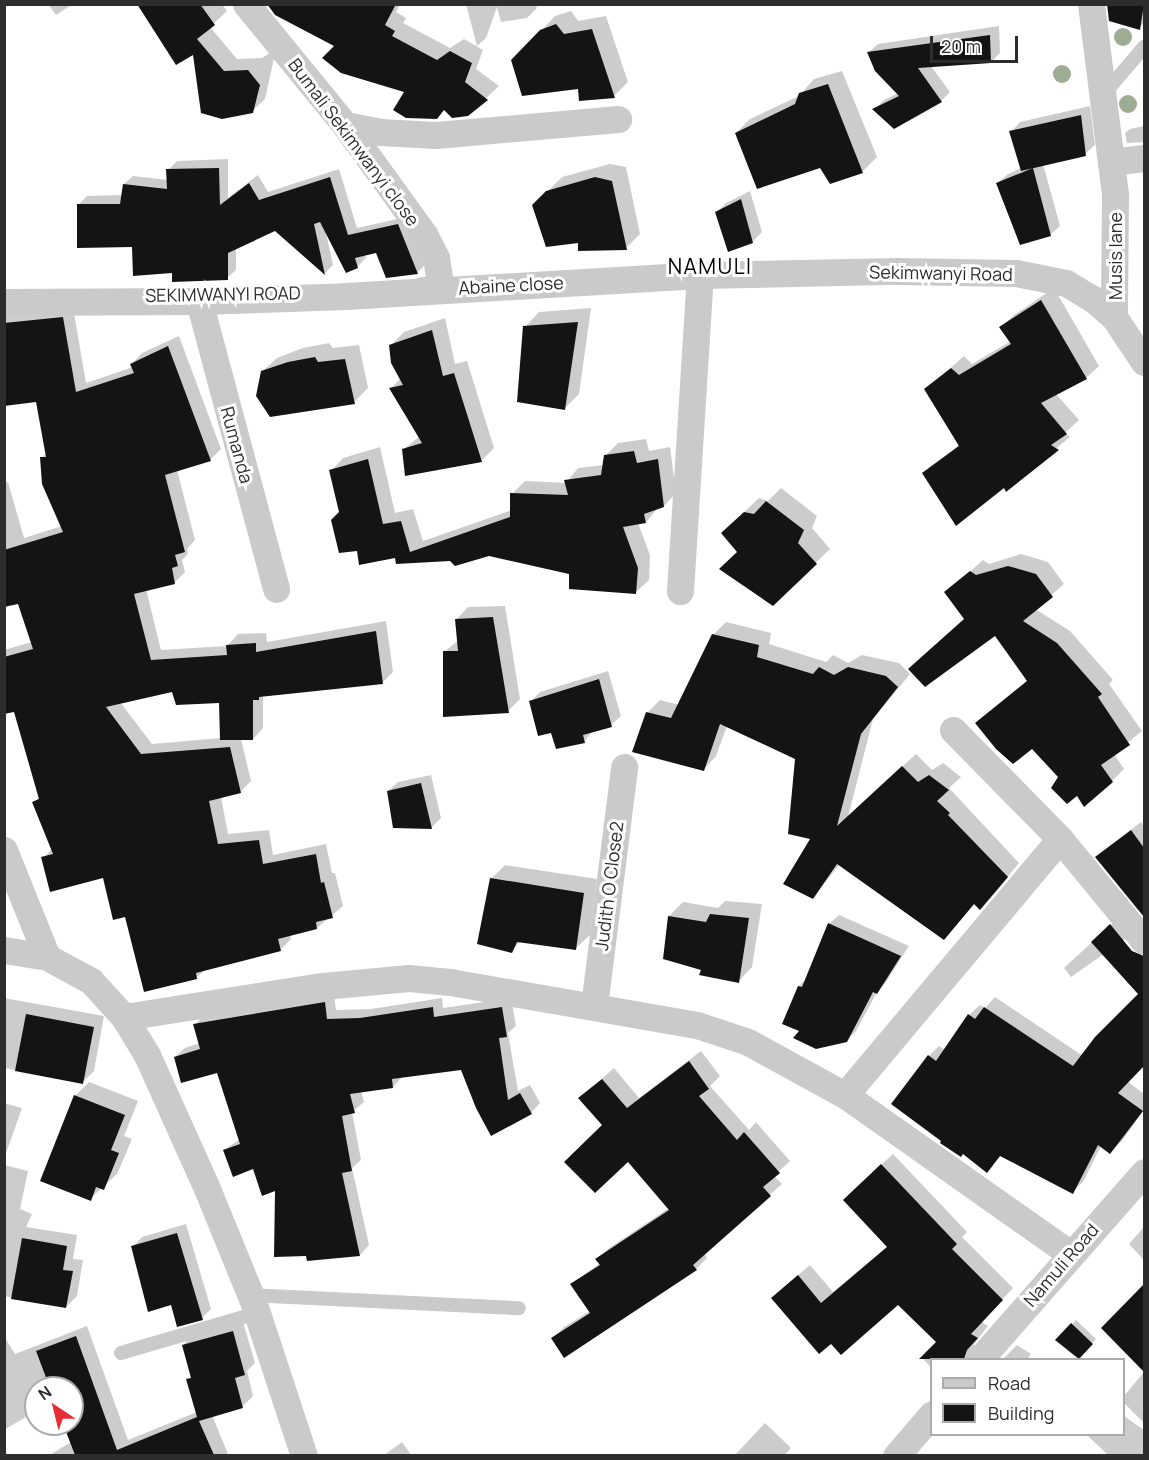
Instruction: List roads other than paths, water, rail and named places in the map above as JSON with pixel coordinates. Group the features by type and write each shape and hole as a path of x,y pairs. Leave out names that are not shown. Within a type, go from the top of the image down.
{"street":[{"name":"Bumali Sekimwanyi close","path":"246,4 345,125 424,234 436,258 441,289"},
{"name":"Musis lane","path":"1091,4 1115,195 1114,317"},
{"path":"345,125 380,132 436,135 618,119"},
{"path":"1112,162 1144,158"},
{"name":"Sekimwanyi Road","path":"700,275 897,271 1016,273 1066,283 1093,299 1114,317 1144,362"},
{"path":"680,591 700,275"},
{"name":"Abaine close","path":"4,300 199,301 346,296 700,275"},
{"name":"SEKIMWANYI ROAD","path":"4,300 441,289"},
{"name":"Rumanda","path":"199,301 276,589"},
{"path":"953,730 1060,839 1144,941"},
{"name":"Judith O Close2","path":"594,1006 624,767"},
{"path":"845,1095 1060,839"},
{"path":"4,850 47,957"},
{"path":"4,950 47,957 91,981 124,1017 147,1055 186,1138 253,1304 304,1455"},
{"path":"124,1017 323,986 409,978 450,982 594,1006 668,1019 725,1033 766,1051 845,1095 1070,1254"},
{"name":"Namuli Road","path":"980,1358 1144,1172"},
{"path":"896,1455 930,1416"}],"lane":[{"path":"1102,96 1144,47"},
{"path":"121,1353 253,1304 519,1308"}],"district":[{"name":"NAMULI","path":"710,266"}]}
